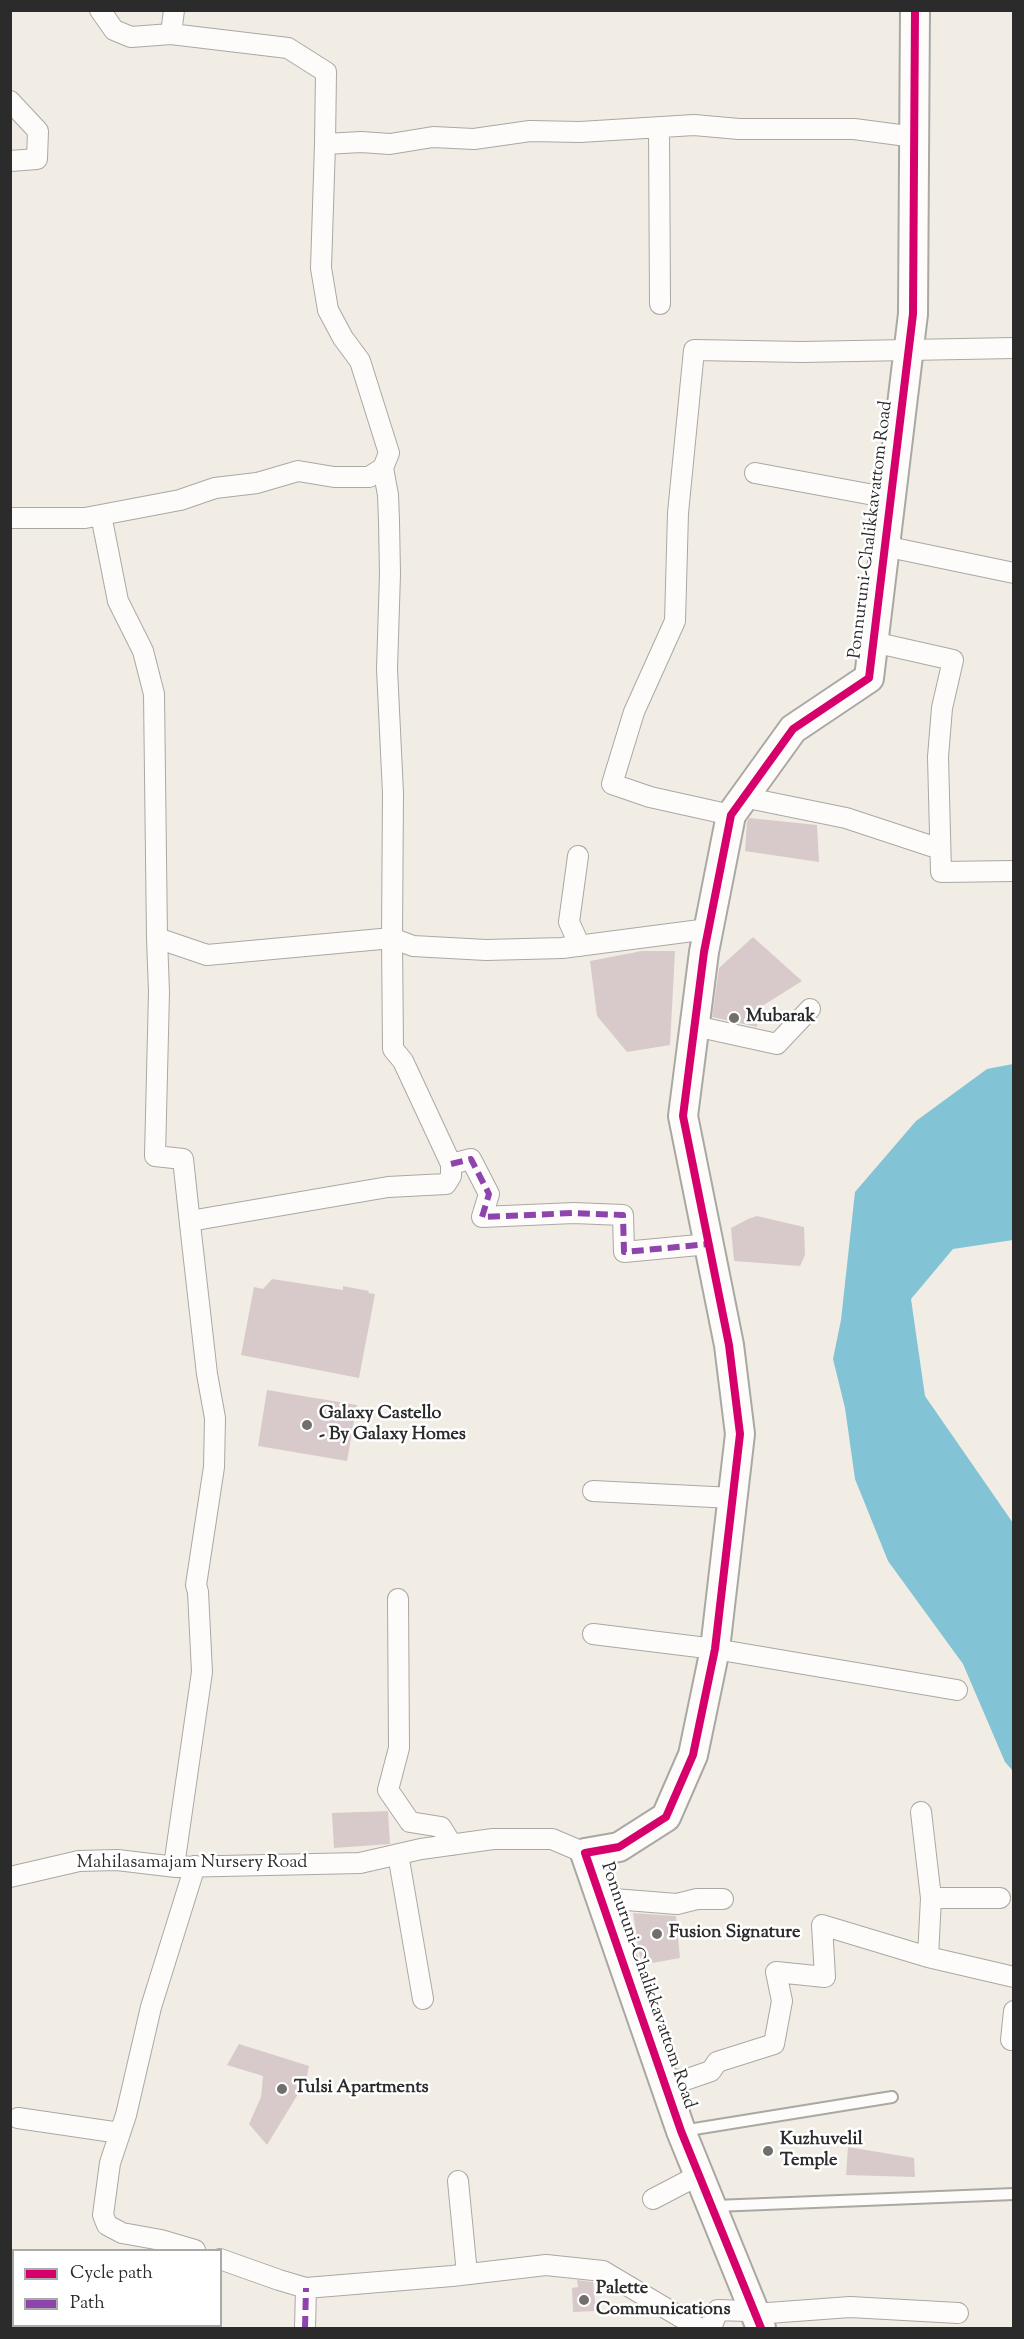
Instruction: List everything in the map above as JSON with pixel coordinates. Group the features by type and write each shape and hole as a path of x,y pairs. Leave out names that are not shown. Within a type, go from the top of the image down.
{"street":[{"path":"100,10 114,30 132,37 171,34 288,48 326,72 326,144 321,268 328,310 343,338 360,362 389,453 383,468 388,495 390,531 387,669 393,793 393,1049 402,1060 452,1164 451,1176 446,1184 388,1187 190,1221"},
{"path":"171,34 174,10"},
{"name":"Ponnuruni-Chalikkavattom Road","path":"758,2321 681,2131 585,1852 620,1847 666,1817 693,1755 715,1649 740,1434 729,1345 683,1116 708,930 737,806 793,729 870,678 913,314 915,10"},
{"path":"10,101 38,131 37,159 10,161"},
{"path":"326,144 361,142 390,144 433,137 474,139 530,131 580,132 694,126 739,129 854,129 915,137"},
{"path":"658,127 660,304"},
{"path":"940,849 846,818 650,797 612,784 634,712 675,621 678,513 694,350 802,352 1014,348"},
{"path":"10,518 86,518 180,500 215,488 257,483 298,471 334,477 369,477 383,468"},
{"path":"755,473 890,498"},
{"path":"101,515 118,601 143,651 154,694 159,992 154,1156 183,1159 207,1374 215,1418 214,1467 196,1586 199,1601 202,1672 174,1866"},
{"path":"884,546 1014,573"},
{"path":"873,642 953,660 939,735 937,779 941,872 1014,871"},
{"path":"578,856 569,922 580,946"},
{"path":"157,938 207,955 392,938 413,946 486,950 562,948 708,930"},
{"path":"694,1026 777,1044 810,1009"},
{"path":"452,1164 471,1160 489,1194 482,1217 574,1213 623,1215 624,1252 709,1244"},
{"path":"592,1491 733,1498"},
{"path":"398,1599 399,1748 388,1790 410,1822 441,1827 452,1845"},
{"path":"593,1634 715,1649 957,1690"},
{"path":"921,1812 931,1898 928,1957"},
{"name":"Mahilasamajam Nursery Road","path":"10,1877 79,1861 117,1860 174,1866 360,1863 398,1854 493,1839 552,1839 585,1852"},
{"path":"398,1854 423,1999"},
{"path":"186,2249 169,2247 122,2233 107,2225 103,2215 110,2163 126,2115 151,2007 195,1866"},
{"path":"601,1898 677,1904 697,1899 723,1899"},
{"path":"931,1898 1000,1898"},
{"path":"663,2079 685,2080 711,2071 717,2062 774,2044 782,2001 776,1972 825,1977 822,1925 928,1957 1014,1977"},
{"path":"1011,2040 1014,2011"},
{"path":"18,2118 120,2133"},
{"path":"653,2199 699,2175"},
{"path":"458,2181 467,2274"},
{"path":"222,2260 306,2288 546,2265 603,2271 699,2328"},
{"path":"305,2328 306,2288"},
{"path":"706,2328 713,2323 718,2310 746,2311 758,2321 850,2307 958,2313"}],"lane":[{"path":"681,2131 892,2097"},
{"path":"711,2206 1014,2193"}],"water":[{"path":"1013,1064 1013,1240 953,1249 911,1299 925,1396 1013,1523 1013,1771 1005,1762 963,1664 888,1561 855,1479 845,1408 833,1359 841,1320 855,1192 916,1121 987,1069"}],"building":[{"path":"749,818 817,825 819,862 745,851"},
{"path":"753,937 802,981 759,1008 757,1027 712,1017 719,968"},
{"path":"642,951 675,951 670,1045 627,1052 597,1016 590,961"},
{"path":"757,1216 804,1227 805,1255 800,1266 734,1261 731,1228"},
{"path":"272,1279 343,1290 343,1286 375,1294 359,1378 241,1355 254,1287 263,1289"},
{"name":"Galaxy Castello - By Galaxy Homes","path":"267,1390 357,1405 347,1461 258,1446"},
{"path":"388,1811 390,1844 334,1848 332,1813"},
{"name":"Fusion Signature","path":"633,1913 676,1916 680,1958 641,1965"},
{"name":"Tulsi Apartments","path":"239,2044 309,2066 306,2081 267,2145 249,2124 261,2097 263,2076 227,2065"},
{"path":"848,2147 914,2158 915,2177 846,2175"},
{"name":"Palette Communications","path":"577,2280 593,2282 596,2311 573,2312 572,2288 578,2287"}],"marked path":[{"path":"451,1164 471,1159 489,1194 482,1217 574,1213 623,1215 624,1252 709,1244"},
{"path":"305,2328 306,2288"}],"cycle path":[{"path":"761,2328 681,2131 585,1853 619,1847 666,1817 693,1755 715,1649 740,1434 729,1345 683,1116 704,952 731,815 793,729 869,678 913,314 915,10"}],"place":[{"name":"Mubarak","path":"734,1018"},
{"name":"Galaxy Castello - By Galaxy Homes","path":"307,1425"},
{"name":"Fusion Signature","path":"657,1934"},
{"name":"Tulsi Apartments","path":"282,2089"},
{"name":"Kuzhuvelil Temple","path":"768,2151"},
{"name":"Palette Communications","path":"584,2300"}]}
